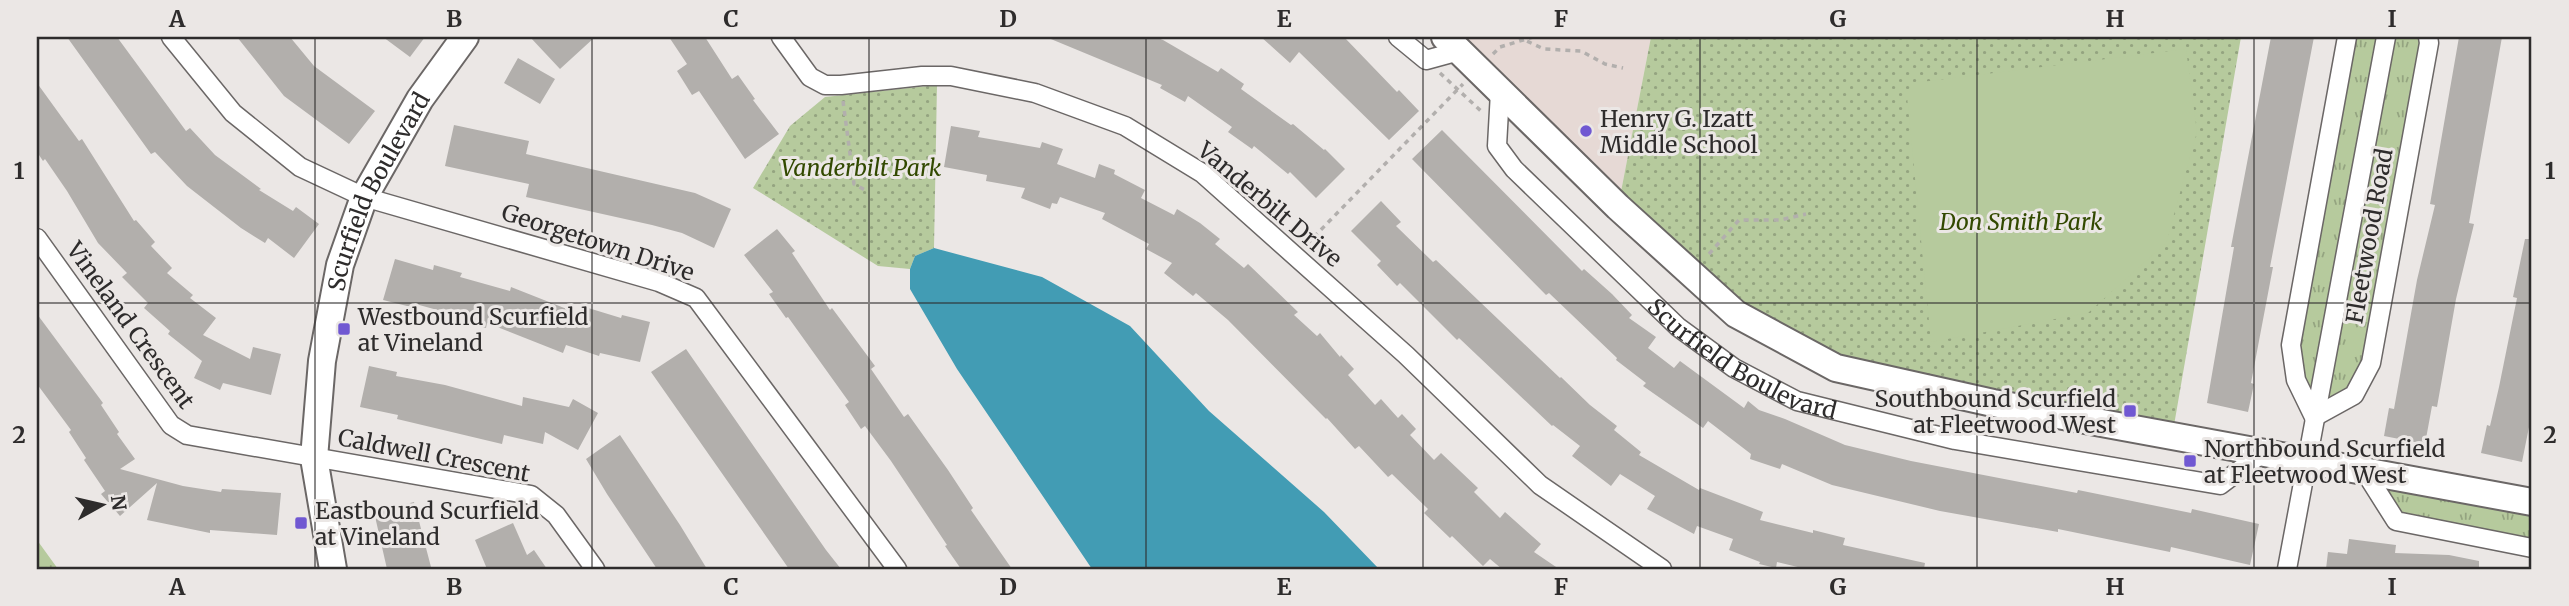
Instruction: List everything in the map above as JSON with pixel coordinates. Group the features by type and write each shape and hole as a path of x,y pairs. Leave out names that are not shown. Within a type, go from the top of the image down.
{"street":[{"path":"171,37 233,113 300,167 364,197"},
{"name":"Scurfield Boulevard","path":"333,569 314,458 322,361 340,265 364,197 420,99 465,37"},
{"name":"Vanderbilt Drive","path":"781,37 810,77 824,85 951,75 1035,93 1125,126 1202,173 1406,355 1540,485 1662,569"},
{"path":"1398,37 1426,60 1461,52"},
{"path":"2314,416 2296,380 2291,345 2347,37"},
{"name":"Fleetwood Road","path":"2287,569 2386,37"},
{"name":"Fleetwood Road","path":"2314,416 2354,395 2371,363 2428,37"},
{"name":"Scurfield Boulevard","path":"1461,52 1618,207 1736,314 1836,368 1993,403 2532,502"},
{"name":"Scurfield Boulevard","path":"1500,92 1497,146 1514,169 1678,327 1734,368 1797,401 1955,440 2220,485 2261,454"},
{"name":"Georgetown Drive","path":"364,197 659,282 696,298 897,569"},
{"name":"Vineland Crescent","path":"37,238 171,425 187,435 314,458"},
{"name":"Caldwell Crescent","path":"314,458 531,495 556,515 595,569"},
{"path":"2365,472 2396,521 2532,548"}],"path":[{"path":"1296,256 1458,90 1461,52 1500,47 1520,38 1533,37"},
{"path":"1520,38 1544,50 1581,51 1605,64 1623,68"},
{"path":"1426,60 1498,127"},
{"path":"841,85 855,184 867,191"},
{"path":"1709,254 1739,220 1780,220 1806,214"}],"shaded area":[{"name":"Henry G. Izatt Middle School","path":"1445,37 1651,37 1618,207"}],"green space":[{"name":"Don Smith Park","path":"1651,37 2241,37 2172,437 1836,368 1736,314 1618,207"},
{"path":"2347,37 2428,37 2371,363 2354,395 2314,417 2291,345"},
{"path":"2186,49 2197,132 2166,243 2088,313 1931,342 1907,96 1921,82"},
{"name":"Vanderbilt Park","path":"937,85 934,248 915,256 910,269 878,266 753,188 790,126 825,97"},
{"path":"2365,472 2532,502 2532,548 2396,521"},
{"path":"37,540 58,569 37,569"}],"water":[{"path":"934,248 1042,277 1130,326 1209,411 1324,512 1379,569 1092,569 957,369 910,289 910,269 915,256"}],"building":[{"path":"67,37 117,37 186,131 190,128 215,155 261,189 259,190 293,211 296,207 319,224 294,258 268,238 265,243 241,228 187,186 155,152 151,154"},
{"path":"237,37 290,37 314,66 375,111 349,144 284,96"},
{"path":"383,37 425,37 410,57"},
{"path":"530,37 595,37 560,69"},
{"path":"669,37 705,37 732,79 738,75 779,134 745,159 699,91 692,95 677,71 687,64"},
{"path":"1046,37 1155,37 1163,40 1218,72 1221,68 1244,84 1241,89 1293,124 1345,169 1316,198 1290,172 1288,174 1254,146 1252,149 1228,132 1232,127 1188,96 1185,102 1160,88 1162,85"},
{"path":"1261,37 1344,37 1419,111 1389,140 1299,52 1290,63"},
{"path":"2271,37 2314,37 2270,267 2273,267 2248,412 2207,403 2234,247 2231,247"},
{"path":"2459,37 2502,37 2469,223 2474,224 2456,299 2437,407 2432,406 2425,444 2384,436 2389,408 2394,409 2417,280 2435,205 2430,204"},
{"path":"518,58 555,79 540,104 504,83"},
{"path":"37,83 79,141 82,139 134,221 136,220 155,242 151,246 172,268 167,273 193,295 190,298 216,318 203,335 250,359 253,347 281,354 271,395 223,383 220,390 194,378 202,361 168,334 170,331 144,308 148,303 122,277 127,273 98,243 67,191 37,152"},
{"path":"454,125 529,141 526,154 695,193 731,209 714,248 682,233 526,197 529,184 445,166"},
{"path":"951,126 980,131 978,137 1040,148 1042,142 1063,149 1057,164 1095,178 1099,164 1115,170 1114,174 1145,190 1141,198 1174,215 1177,209 1200,223 1220,239 1215,244 1244,268 1248,264 1298,312 1294,315 1317,336 1320,333 1354,369 1348,375 1375,405 1381,399 1398,418 1402,414 1416,429 1410,435 1434,460 1441,453 1478,488 1474,492 1500,518 1505,512 1541,544 1534,552 1559,569 1502,569 1490,559 1483,566 1424,513 1428,509 1392,474 1388,477 1359,446 1355,449 1228,320 1196,293 1193,296 1164,273 1172,263 1146,249 1149,244 1102,219 1105,213 1060,197 1057,204 1052,203 1050,209 1021,198 1025,188 986,181 987,175 944,167"},
{"path":"1442,130 1582,271 1584,269 1612,294 1632,315 1629,318 1656,337 1648,348 1674,368 1680,361 1744,408 1748,401 1759,410 1845,445 1911,461 2191,513 2192,509 2259,524 2250,565 2171,547 2170,552 2058,529 2058,532 1940,511 1832,485 1782,464 1780,469 1750,459 1751,454 1708,421 1703,428 1643,386 1646,383 1616,360 1617,358 1549,293 1546,295 1412,159"},
{"path":"1381,201 1401,222 1396,226 1433,262 1436,260 1560,378 1617,426 1614,430 1641,452 1639,455 1699,490 1700,488 1763,512 1760,520 1845,538 1843,545 1925,563 1924,569 1806,569 1777,562 1776,568 1759,564 1760,562 1729,550 1733,539 1697,526 1694,534 1647,509 1655,496 1620,474 1611,486 1572,456 1580,446 1552,426 1459,338 1457,340 1400,283 1397,286 1377,265 1381,261 1351,231"},
{"path":"777,229 795,251 792,253 830,310 832,308 875,366 871,369 904,417 908,414 948,470 973,508 971,510 1012,569 961,569 891,461 865,426 861,429 845,405 849,402 788,317 786,318 769,294 773,292 744,255"},
{"path":"2525,239 2532,239 2532,423 2530,422 2522,462 2481,453 2499,387 2517,298 2513,297"},
{"path":"395,259 433,270 434,265 462,273 460,277 510,291 511,287 582,315 585,307 621,318 622,315 650,322 640,362 600,353 599,356 566,345 563,353 487,323 486,328 458,320 459,316 412,303 411,307 383,300"},
{"path":"37,314 103,403 101,405 119,432 117,434 135,459 120,469 183,486 221,492 222,489 281,493 277,535 210,530 210,533 147,520 157,483 120,516 101,494 105,491 84,460 86,458 69,432 71,430 37,384"},
{"path":"686,349 841,569 789,569 651,372"},
{"path":"369,366 397,372 396,376 445,385 522,406 523,397 569,407 573,399 598,413 578,450 545,432 543,444 504,435 502,444 397,419 398,415 360,407"},
{"path":"620,435 707,569 657,569 607,494 586,459"},
{"path":"414,502 431,567 387,569 374,512"},
{"path":"513,523 527,555 534,550 547,569 487,569 475,540"},
{"path":"2349,539 2396,545 2395,553 2449,555 2479,561 2479,569 2326,569 2328,552 2347,554"}],"place":[{"name":"Henry G. Izatt Middle School","path":"1586,131"},
{"name":"Westbound Scurfield at Vineland","path":"344,329"},
{"name":"Southbound Scurfield at Fleetwood West","path":"2130,411"},
{"name":"Northbound Scurfield at Fleetwood West","path":"2190,461"},
{"name":"Eastbound Scurfield at Vineland","path":"301,523"}]}
